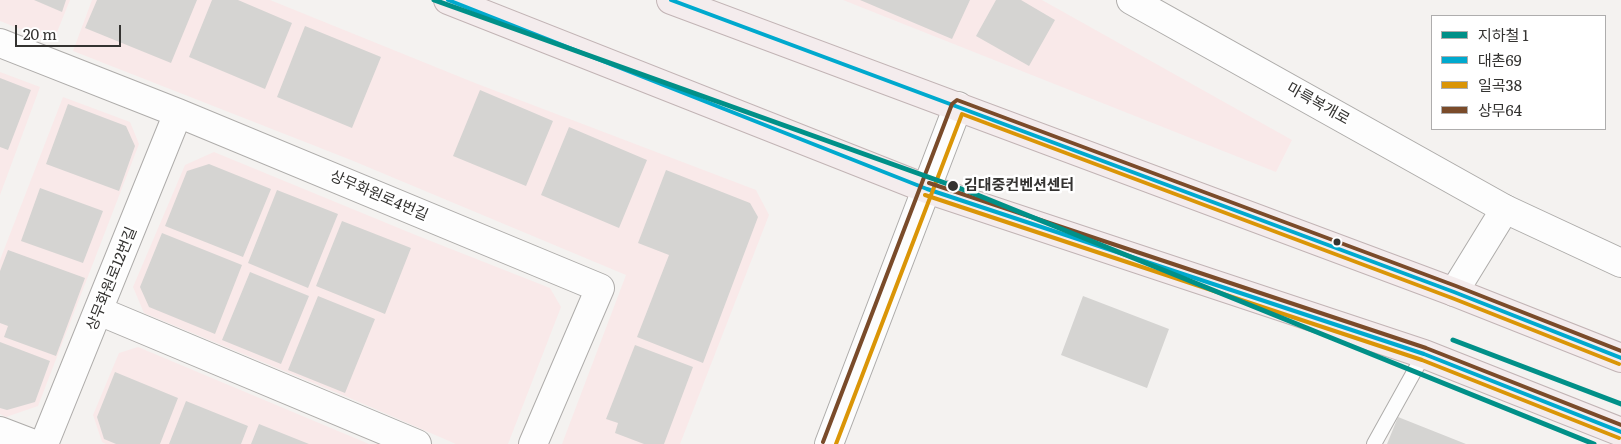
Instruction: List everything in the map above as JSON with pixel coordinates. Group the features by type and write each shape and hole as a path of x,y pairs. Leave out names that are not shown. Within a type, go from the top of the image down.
{"main road":[{"path":"448,0 927,189 1424,354 1621,432"},
{"path":"671,0 1454,292 1621,358"}],"street":[{"name":"마륵복개로","path":"1131,0 1504,209 1621,264"},
{"name":"상무화원로4번길","path":"0,43 178,113 600,288 533,444"},
{"path":"828,444 958,106"},
{"name":"상무화원로12번길","path":"44,444 178,113"},
{"path":"1454,292 1504,209"},
{"path":"98,312 417,444"},
{"path":"0,431 34,444"}],"lane":[{"path":"1374,444 1424,354"}],"shaded area":[{"path":"0,0 70,0 53,42 0,21"},
{"path":"92,0 270,0 475,83 756,190 769,215 680,444 562,444 626,275 351,160 73,51"},
{"path":"843,0 1042,0 1292,140 1276,172"},
{"path":"0,72 40,87 0,195"},
{"path":"63,97 130,122 139,144 38,406 6,417 0,414 0,260"},
{"path":"214,152 550,288 561,307 508,444 456,444 144,313 133,287 185,165"},
{"path":"138,347 369,444 106,444 102,442 93,415 119,353"}],"building":[{"path":"34,0 66,0 62,12"},
{"path":"97,0 197,0 171,63 85,28"},
{"path":"212,0 238,0 292,23 265,89 189,57"},
{"path":"860,0 970,0 952,39"},
{"path":"996,0 1021,0 1055,20 1029,66 976,36"},
{"path":"305,26 381,57 352,128 277,97"},
{"path":"0,78 31,90 8,150 0,147"},
{"path":"480,90 553,121 526,186 453,156"},
{"path":"68,104 126,126 135,146 119,191 46,164"},
{"path":"569,127 647,160 619,228 541,195"},
{"path":"209,164 271,189 243,257 165,226 187,171"},
{"path":"666,170 750,203 758,217 703,363 637,337 669,255 638,243"},
{"path":"40,188 103,211 83,263 21,241"},
{"path":"277,190 338,214 308,288 248,263"},
{"path":"342,221 411,248 385,314 316,286"},
{"path":"162,233 242,265 215,334 149,307 140,287"},
{"path":"8,250 85,278 56,356 4,337 8,326 0,323 0,271"},
{"path":"250,272 309,296 281,364 222,340"},
{"path":"318,296 375,319 345,393 288,370"},
{"path":"1083,296 1169,329 1147,388 1061,355"},
{"path":"0,342 50,361 35,402 7,410 0,408"},
{"path":"635,345 693,367 664,444 644,444 615,433 618,423 606,419"},
{"path":"115,372 178,398 160,444 116,444 104,439 97,417"},
{"path":"186,401 248,426 241,444 169,444"},
{"path":"1398,417 1466,444 1387,444"},
{"path":"259,424 309,444 251,444"}],"metro line":[{"name":"1","path":"434,0 970,192 1594,444"},
{"name":"1","path":"1453,340 1621,404"}],"transit line":[{"name":"대촌69","path":"448,0 927,189 1424,354 1621,432"},
{"name":"대촌69","path":"671,0 1454,292 1621,358"},
{"name":"상무64","path":"823,442 952,104 957,100 1456,286 1621,351"},
{"name":"일곡38","path":"836,444 962,114 1452,298 1619,364"},
{"name":"상무64","path":"929,183 1426,348 1621,425"},
{"name":"일곡38","path":"925,195 1422,360 1619,438"}],"place":[{"name":"김대중컨벤션센터","path":"953,186"}]}
